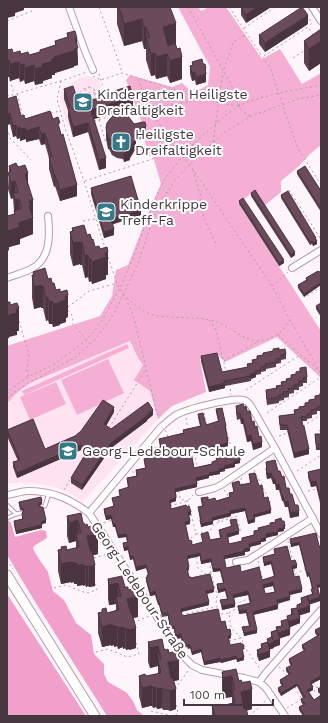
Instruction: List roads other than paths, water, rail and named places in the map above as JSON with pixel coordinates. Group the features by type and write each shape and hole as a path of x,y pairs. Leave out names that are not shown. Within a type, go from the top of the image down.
{"main road":[{"path":"7,575 95,716"}],"street":[{"path":"69,7 93,70"},
{"path":"312,7 321,21"},
{"path":"7,278 32,269 41,261 45,254 50,233 48,216"},
{"path":"292,268 321,250"},
{"path":"89,513 161,427 175,416 184,411 220,402 244,400 248,402 275,448 321,534"},
{"path":"199,492 221,485 239,471 275,448"},
{"name":"Georg-Ledebour-Straße","path":"7,495 27,491 49,492 72,501 89,513 179,652 192,665 202,670 259,682"},
{"path":"236,562 248,560 313,518"},
{"path":"283,714 266,688 259,682 321,610"}],"lane":[{"path":"42,507 45,506 49,492"},
{"path":"7,505 16,514"},
{"path":"7,518 21,513"}],"place":[{"name":"Kindergarten Heiligste Dreifaltigkeit","path":"83,102"},
{"name":"Heiligste Dreifaltigkeit","path":"121,142"},
{"name":"Kinderkrippe Treff-Fa","path":"106,212"},
{"name":"Georg-Ledebour-Schule","path":"68,451"}]}
